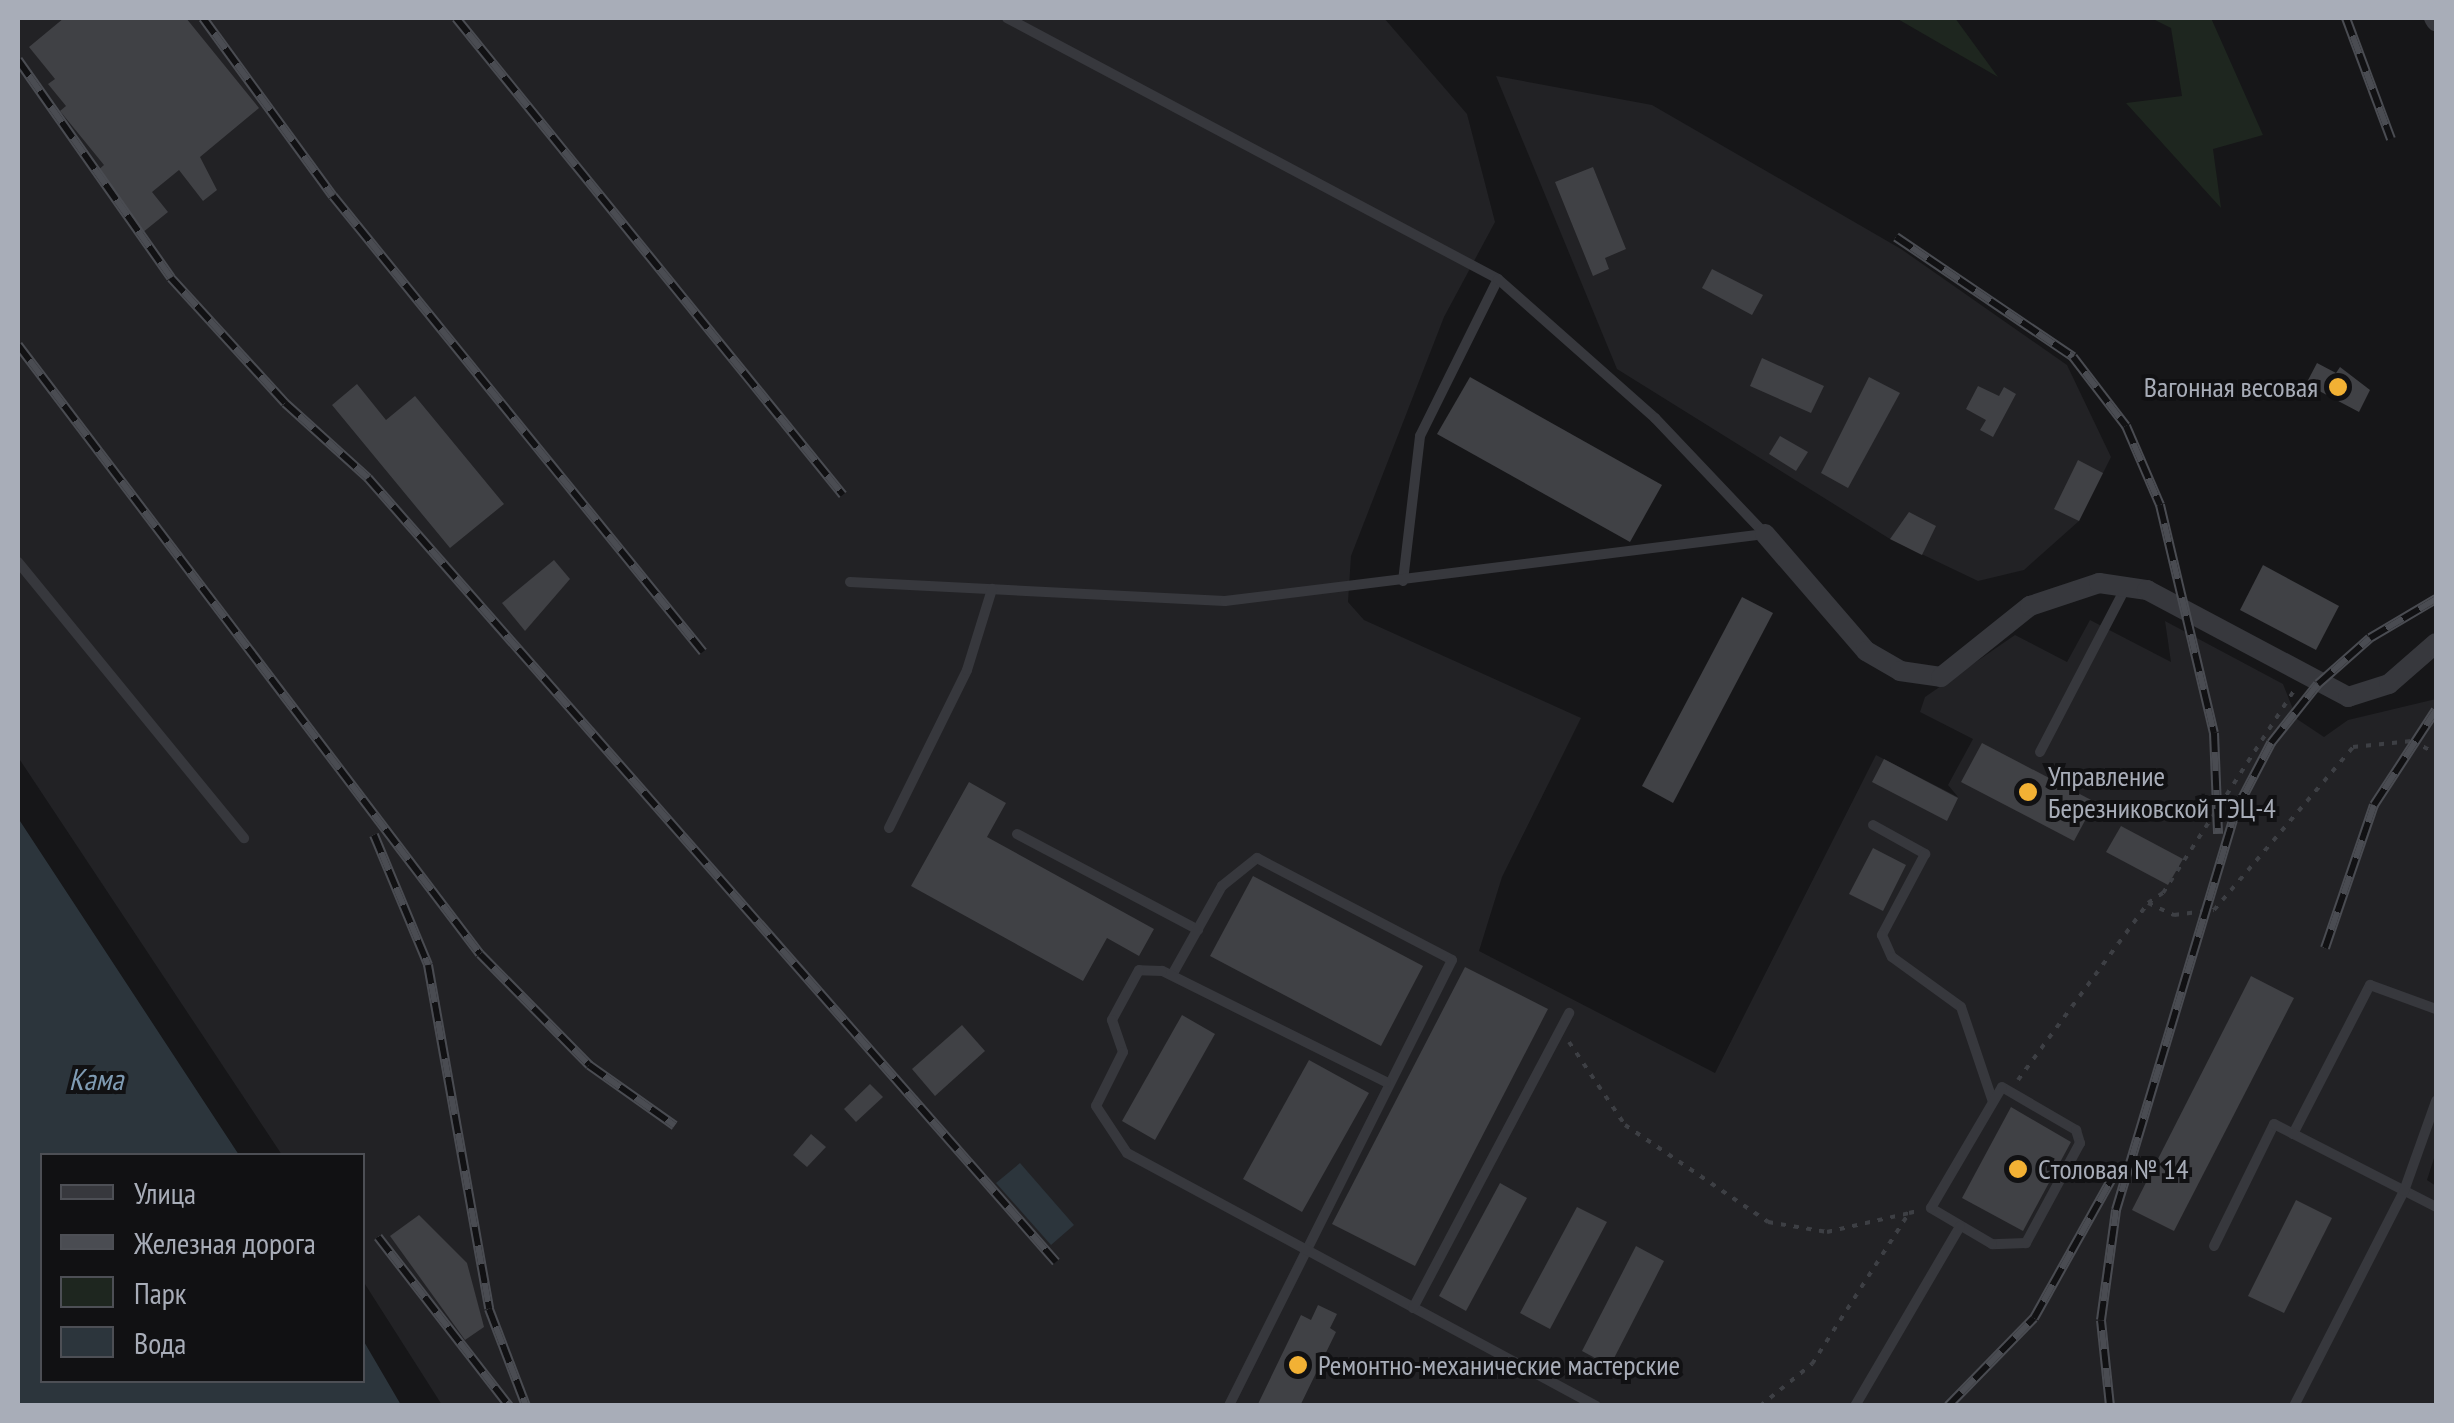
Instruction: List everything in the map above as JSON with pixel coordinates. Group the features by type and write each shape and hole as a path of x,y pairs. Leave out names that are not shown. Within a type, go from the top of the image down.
{"street":[{"path":"1765,534 1866,651 1900,672 1941,677 2030,606 2099,583 2147,590 2335,694 2361,696 2402,676 2436,643"}],"lane":[{"path":"1007,18 1498,279 1655,418 1765,534"},
{"path":"1403,581 1420,436 1498,279"},
{"path":"850,582 1226,600 1765,534"},
{"path":"18,562 244,838"},
{"path":"2040,752 2126,587"},
{"path":"888,828 967,670 992,589"},
{"path":"1872,825 1924,854 1882,936 1892,957 1961,1008 1993,1102"},
{"path":"1017,834 1198,930"},
{"path":"1172,975 1222,886 1257,858 1452,960 1386,1082 1229,1406"},
{"path":"1386,1082 1172,975 1139,970 1112,1020 1124,1052 1096,1106 1127,1153 1596,1406"},
{"path":"2293,1134 2370,985 2436,1009"},
{"path":"1413,1308 1569,1014"},
{"path":"2002,1087 2076,1130 2080,1143 2026,1243 1992,1244 1931,1208 1993,1102 2002,1087"},
{"path":"2294,1406 2404,1191 2436,1102"},
{"path":"2214,1246 2274,1124 2436,1208"},
{"path":"1855,1406 1960,1226"}],"path":[{"path":"2010,1092 2148,903 2164,893 2304,675"},
{"path":"2148,903 2174,916 2214,910 2353,747 2412,741 2436,753"},
{"path":"1560,1030 1625,1125 1768,1222 1828,1232 1931,1208"},
{"path":"1760,1406 1812,1364 1909,1212"}],"shaded area":[{"path":"18,18 1384,18 1467,114 1495,222 1444,317 1351,556 1348,602 1364,620 1581,718 1502,877 1479,951 1715,1073 1876,755 1958,797 1948,785 1973,739 1920,712 1925,697 2015,635 2067,662 2090,620 2171,662 2165,621 2283,684 2297,719 2324,737 2348,720 2436,699 2436,1152 2427,1180 2436,1186 2436,1405 442,1405 365,1284 365,1153 281,1153 18,757"},
{"path":"1496,76 1652,105 1901,249 2067,365 2111,457 2079,521 2024,570 1978,581 1890,539 1617,369"}],"green space":[{"path":"1896,18 1955,18 1998,77"},
{"path":"2151,18 2211,18 2263,135 2213,149 2221,208 2126,103 2182,96 2171,28"}],"water":[{"name":"Кама","path":"18,818 238,1153 40,1153 40,1383 365,1383 365,1343 401,1405 18,1405"},
{"path":"1020,1163 1074,1225 1051,1245 996,1183"}],"building":[{"path":"64,18 186,18 259,108 200,157 217,190 203,201 179,170 152,192 168,212 142,233 97,171 104,165 60,111 66,106 48,84 55,79 29,47"},
{"path":"1593,167 1626,249 1605,258 1609,269 1593,276 1555,182"},
{"path":"1712,269 1763,295 1752,315 1702,288"},
{"path":"1762,358 1824,386 1811,413 1750,386"},
{"name":"Вагонная весовая","path":"2317,363 2336,373 2340,367 2370,390 2359,412 2306,384"},
{"path":"1470,377 1662,485 1630,542 1437,434"},
{"path":"1869,377 1900,393 1848,488 1821,473"},
{"path":"357,384 386,420 415,396 504,504 450,548 332,405"},
{"path":"1978,386 1999,396 2004,387 2016,394 1993,437 1980,430 1986,420 1966,409"},
{"path":"1780,436 1808,452 1796,471 1769,454"},
{"path":"2078,460 2103,473 2079,521 2054,509"},
{"path":"1909,512 1936,526 1922,555 1890,539"},
{"path":"554,560 570,579 525,631 502,603"},
{"path":"2263,565 2339,606 2316,650 2240,610"},
{"path":"1742,597 1773,613 1673,803 1642,786"},
{"name":"Управление Березниковской ТЭЦ-4","path":"1982,743 2095,802 2074,841 1961,782"},
{"path":"1884,759 1958,798 1947,821 1872,782"},
{"path":"969,782 1006,803 987,837 1154,929 1139,956 1107,938 1083,981 911,886"},
{"path":"2121,826 2183,859 2168,885 2106,852"},
{"path":"1873,848 1906,865 1883,911 1849,894"},
{"path":"1253,876 1423,966 1381,1046 1210,956"},
{"path":"1465,967 1548,1009 1415,1266 1332,1224"},
{"path":"2251,976 2294,998 2174,1231 2132,1210"},
{"path":"1182,1015 1215,1034 1155,1140 1122,1121"},
{"path":"962,1025 985,1051 935,1096 912,1069"},
{"path":"1309,1060 1369,1093 1302,1212 1243,1179"},
{"path":"870,1084 883,1097 856,1122 844,1109"},
{"name":"Cтоловая № 14","path":"2011,1107 2071,1142 2023,1231 1962,1198"},
{"path":"811,1134 826,1147 807,1167 793,1155"},
{"path":"1500,1183 1527,1198 1466,1311 1439,1296"},
{"path":"2296,1200 2332,1218 2284,1313 2248,1296"},
{"path":"1577,1207 1607,1222 1550,1329 1520,1313"},
{"path":"419,1215 467,1263 484,1327 465,1340 390,1236"},
{"path":"1636,1246 1664,1261 1610,1366 1582,1351"},
{"name":"Ремонтно-механические мастерские","path":"1318,1305 1337,1314 1330,1328 1336,1332 1300,1406 1257,1406 1301,1315 1311,1320"}],"railway":[{"path":"203,18 333,196 703,652"},
{"path":"456,18 843,495"},
{"path":"2346,18 2391,139"},
{"path":"18,60 171,278 285,403 368,478 1056,1262"},
{"path":"1896,237 2073,357 2126,426 2160,505 2214,733 2218,834"},
{"path":"18,345 480,954 589,1065 675,1126"},
{"path":"2110,1406 2101,1320 2116,1210 2236,810 2271,743 2318,684 2370,638 2436,599"},
{"path":"2325,948 2374,805 2436,710"},
{"path":"374,835 428,965 489,1309 526,1406"},
{"path":"1948,1406 2034,1318 2114,1175"},
{"path":"378,1237 509,1406"}],"place":[{"name":"Вагонная весовая","path":"2338,387"},
{"name":"Управление Березниковской ТЭЦ-4","path":"2028,792"},
{"name":"Cтоловая № 14","path":"2018,1169"},
{"name":"Ремонтно-механические мастерские","path":"1298,1365"}]}
